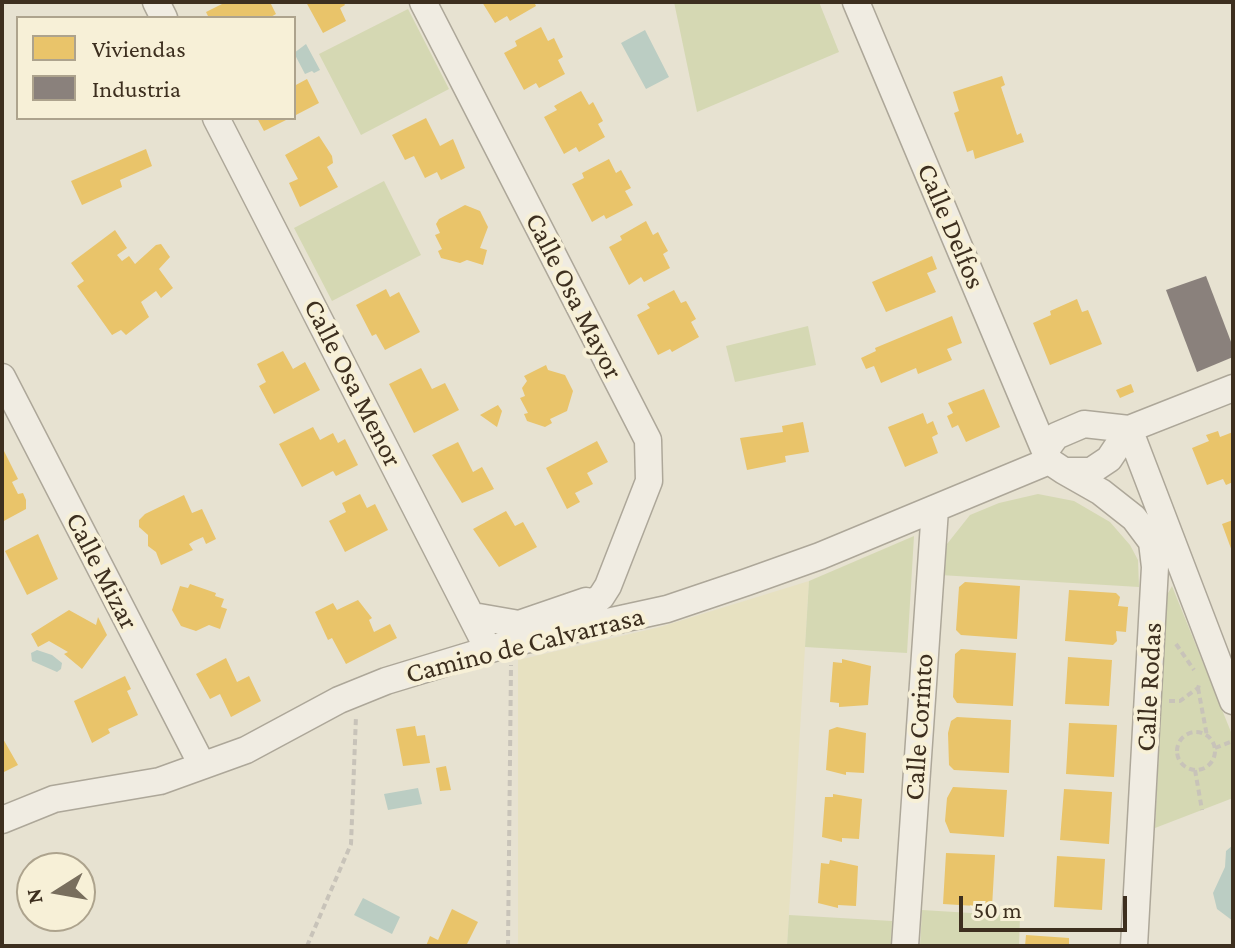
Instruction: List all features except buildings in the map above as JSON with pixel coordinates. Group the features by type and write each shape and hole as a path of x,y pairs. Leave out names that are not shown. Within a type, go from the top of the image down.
{"street":[{"name":"Calle Osa Mayor","path":"423,2 648,440 649,481 601,597 569,617 529,633"},
{"name":"Calle Delfos","path":"856,2 1053,461"},
{"name":"Calle Osa Menor","path":"217,120 473,616 529,633"},
{"name":"Calle Mizar","path":"2,377 202,765"},
{"path":"1053,461 1056,436 1084,424 1117,434 1233,388"},
{"path":"1053,461 1091,471 1109,459 1117,434"},
{"path":"1117,434 1160,539 1233,701"},
{"path":"1053,461 1123,509 1160,539"},
{"name":"Camino de Calvarrasa","path":"2,820 54,799 160,781 246,750 352,694 529,633 667,609 820,556 1053,461"},
{"name":"Calle Corinto","path":"905,946 935,509"},
{"name":"Calle Rodas","path":"1134,946 1155,567 1160,539"},
{"path":"473,616 529,633"}],"path":[{"path":"508,946 529,633"},
{"path":"1195,770 1211,763 1215,748 1207,736 1198,688 1201,680"},
{"path":"1159,702 1180,701 1198,688"},
{"path":"307,946 351,844 357,721 352,694"},
{"path":"1202,810 1195,770 1180,760 1180,742 1195,732 1207,736"},
{"path":"1215,748 1233,741"}],"shaded area":[{"path":"645,30 669,77 646,89 621,43"},
{"path":"306,44 320,70 305,74 296,52"},
{"path":"809,581 787,946 518,946 518,660 660,627"},
{"path":"37,650 52,655 62,663 61,669 57,672 32,661 31,653"},
{"path":"418,788 422,804 388,810 384,794"},
{"path":"1233,845 1233,921 1217,909 1213,893 1225,867 1226,851"},
{"path":"363,898 400,917 392,934 354,915"}],"green space":[{"path":"674,2 819,2 839,52 697,112"},
{"path":"408,9 449,89 361,135 319,54"},
{"path":"384,181 421,255 332,301 294,228"},
{"path":"808,326 816,365 735,382 726,346"},
{"path":"1038,494 1074,501 1110,522 1130,545 1138,560 1139,587 940,575 947,544 970,515 999,503"},
{"path":"914,536 907,653 805,647 809,581"},
{"path":"1172,586 1233,737 1233,798 1155,828 1167,595"},
{"path":"922,910 1020,916 1019,946 920,946"},
{"path":"789,915 892,921 891,946 787,946"}]}
